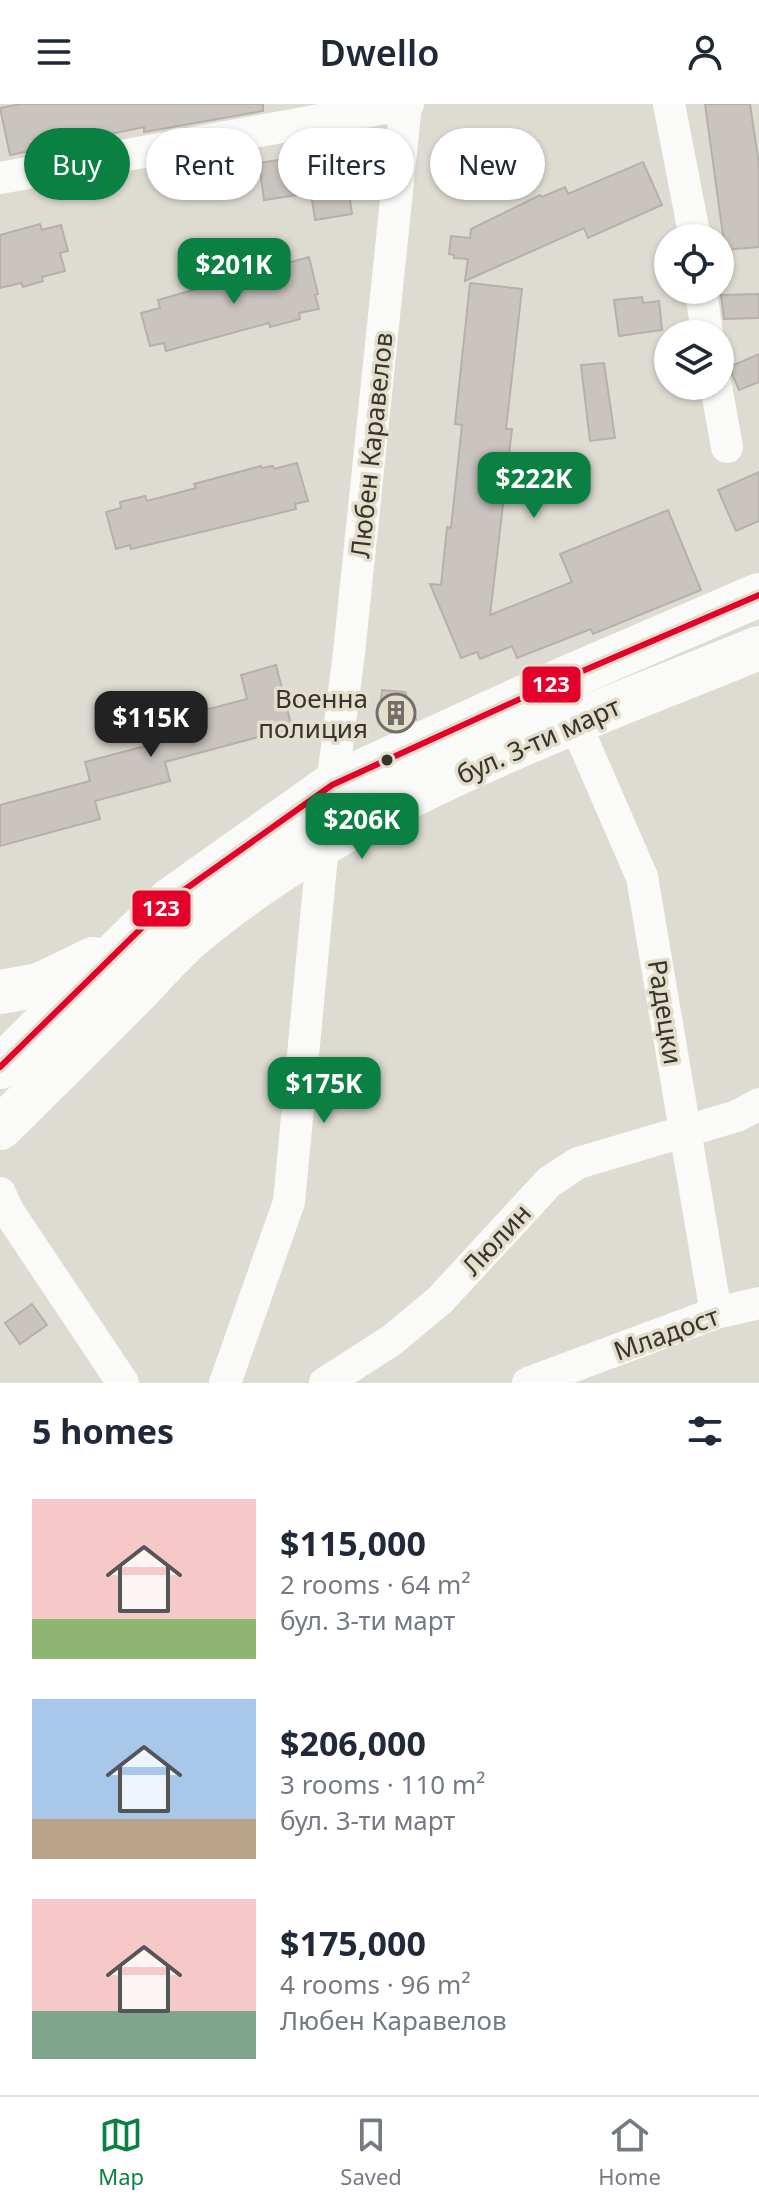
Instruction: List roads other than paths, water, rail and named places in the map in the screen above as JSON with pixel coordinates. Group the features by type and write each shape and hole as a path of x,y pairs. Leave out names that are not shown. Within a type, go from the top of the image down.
{"main road":[{"path":"0,1067 170,900 332,785 557,682 759,595"},
{"name":"бул. 3-ти март","path":"0,1128 192,936 254,890 323,845 379,813 575,723 759,648"},
{"path":"0,992 39,985 127,942"}],"street":[{"path":"0,178 407,104"},
{"name":"Любен Каравелов","path":"332,785 349,653 407,104"},
{"path":"669,104 692,224"},
{"path":"719,400 727,447"},
{"name":"Радецки","path":"575,723 642,877 716,1313"},
{"path":"226,1383 289,1202 323,845"},
{"name":"Люлин","path":"325,1383 392,1340 440,1300 549,1182 578,1163 685,1133 737,1116 759,1104"},
{"path":"0,1193 8,1211 123,1383"},
{"name":"Младост","path":"528,1383 716,1313 759,1303"}],"place":[{"name":"Военна полиция","path":"396,713"}]}
